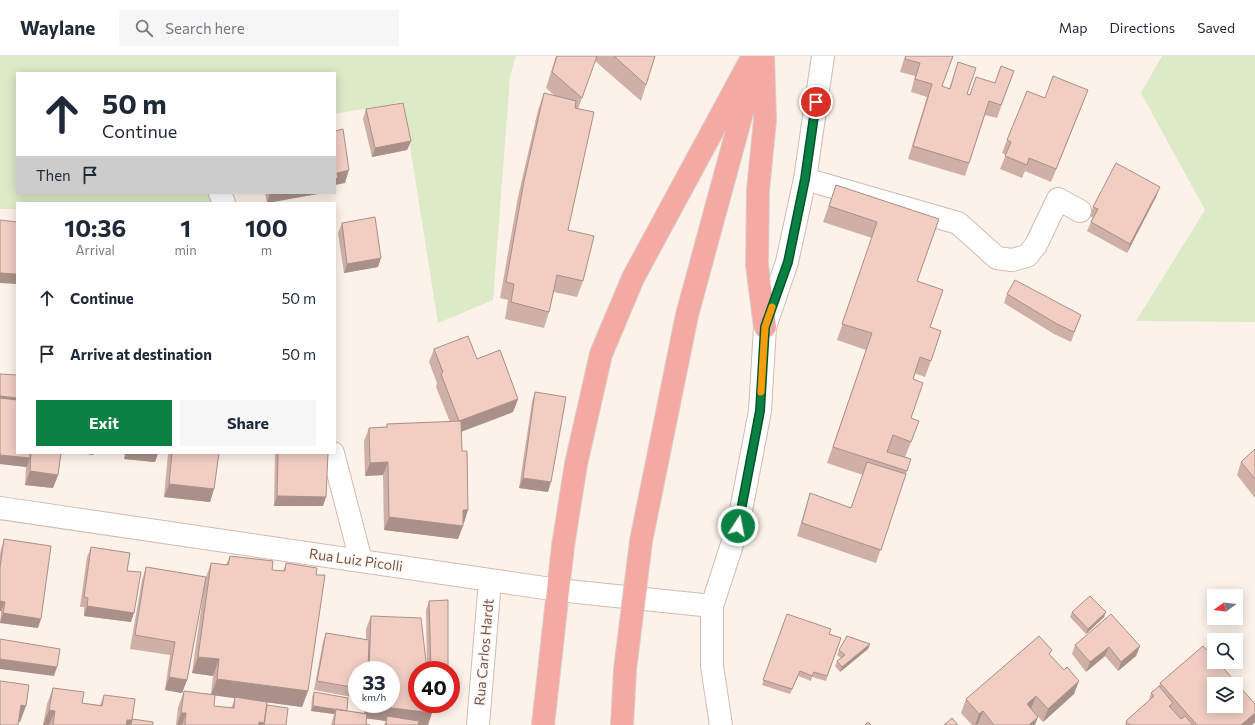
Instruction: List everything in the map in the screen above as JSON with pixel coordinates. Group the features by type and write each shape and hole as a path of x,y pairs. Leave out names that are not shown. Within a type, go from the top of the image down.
{"highway":[{"path":"543,725 558,590 576,464 601,354 633,278 753,56"},
{"path":"622,725 625,670 641,542 687,314 757,56"},
{"path":"763,56 765,120 758,190 757,265 765,327"}],"street":[{"path":"721,725 712,666 712,606 738,526 760,411 765,327 788,262 805,179 823,56"},
{"path":"805,179 958,223 997,258 1012,260 1027,256 1036,245 1058,199 1080,211"},
{"path":"333,454 361,561"},
{"name":"Rua Luiz Picolli","path":"0,508 558,590 712,606"},
{"name":"Rua Carlos Hardt","path":"478,725 490,580"}],"green space":[{"path":"0,56 516,56 510,77 493,300 438,323 403,102 336,114 336,72 16,72 16,194 211,194 215,202 16,202 16,209 0,209"},
{"path":"1162,56 1255,56 1255,322 1136,321 1205,210 1141,93"}],"building":[{"path":"557,56 597,56 582,98 552,72"},
{"path":"614,56 655,56 646,85"},
{"path":"906,56 953,56 942,86 950,89 958,62 976,68 967,94 970,95 976,77 995,83 1001,66 1014,71 1001,105 989,101 969,163 913,146 932,84 915,79 920,63 905,59"},
{"path":"1053,76 1088,90 1056,169 1029,158 1027,165 1005,156 1011,142 1007,140 1027,91 1045,98"},
{"path":"544,93 576,101 575,108 594,112 568,230 594,236 583,281 557,275 549,312 511,302 514,284 506,282 524,181"},
{"path":"403,103 411,141 375,148 366,109"},
{"path":"343,129 349,170 337,173 338,178 336,179 336,131"},
{"path":"1116,163 1160,187 1130,244 1091,222 1098,209 1093,207"},
{"path":"836,185 939,219 917,281 943,290 930,327 941,331 931,361 920,357 913,379 923,383 911,418 919,421 911,442 893,435 887,452 911,459 907,471 833,447 872,333 842,324 877,222 829,206"},
{"path":"375,217 381,258 347,264 342,223"},
{"path":"0,220 16,222 16,274 0,273"},
{"path":"1015,280 1081,315 1074,332 1057,324 1007,294"},
{"path":"468,336 477,359 500,350 518,399 459,421 441,374 443,372 434,349"},
{"path":"0,374 16,375 16,398 0,396"},
{"path":"535,392 566,397 551,482 523,478"},
{"path":"0,398 16,400 16,454 30,454 30,458 0,455"},
{"path":"461,421 462,451 467,451 468,510 463,510 463,526 389,517 388,462 370,463 369,428 387,427 387,424"},
{"path":"1255,449 1255,479 1241,462"},
{"path":"31,454 61,454 58,475 30,471"},
{"path":"172,454 219,454 214,489 169,484"},
{"path":"278,454 328,454 326,497 277,496"},
{"path":"867,462 906,474 881,550 802,523 810,493 851,508"},
{"path":"4,539 51,546 41,619 3,613 5,602 0,601 0,568"},
{"path":"91,547 130,553 127,571 141,572 134,613 87,606 88,598 84,597"},
{"path":"230,556 273,561 272,570 285,571 286,563 317,568 316,575 325,575 308,691 217,679 219,659 198,657 211,563 228,565"},
{"path":"146,567 206,577 187,680 169,677 175,642 135,635"},
{"path":"1090,596 1106,612 1088,629 1072,612"},
{"path":"448,600 448,661 431,661 429,601"},
{"path":"787,614 831,629 829,634 841,638 827,676 814,672 812,676 800,671 792,689 763,680"},
{"path":"1111,614 1140,646 1121,662 1109,647 1090,662 1075,645"},
{"path":"371,616 421,618 426,661 408,661 408,710 400,709 400,661 369,661"},
{"path":"326,633 369,640 368,661 348,661 348,686 317,681"},
{"path":"847,636 870,644 842,667 837,661 845,655 839,650"},
{"path":"1039,636 1052,650 1049,654 1064,670 1067,667 1079,681 1048,709 1036,696 1027,704 1038,717 1029,725 994,725 983,711 979,714 966,699"},
{"path":"0,639 60,649 57,667 0,659"},
{"path":"1203,646 1207,650 1207,669 1224,669 1231,677 1207,677 1207,713 1243,713 1243,690 1255,704 1255,713 1241,725 1197,725 1160,683"},
{"path":"0,681 29,685 26,706 21,705 18,725 0,725"},
{"path":"1159,686 1173,703 1169,706 1181,719 1185,716 1193,725 1130,725 1126,721 1154,696 1151,693"},
{"path":"53,688 84,692 82,703 102,706 104,695 135,699 132,720 127,720 126,725 53,725 55,711 49,710"},
{"path":"184,691 215,695 214,706 234,708 235,697 267,702 264,723 259,722 259,725 185,725 186,713 181,713"},
{"path":"314,692 348,698 347,711 313,706"},
{"path":"267,705 288,708 286,725 264,725"},
{"path":"336,709 348,711 348,713 367,714 366,724 370,725 334,725"},
{"path":"387,716 419,721 418,725 386,725"},
{"path":"952,718 958,725 944,725"},
{"path":"132,719 153,722 153,725 131,725"}],"slow traffic":[{"path":"761,392 765,327 772,307"}],"route":[{"path":"738,526 760,411 765,327 788,262 805,179 816,102"}]}
